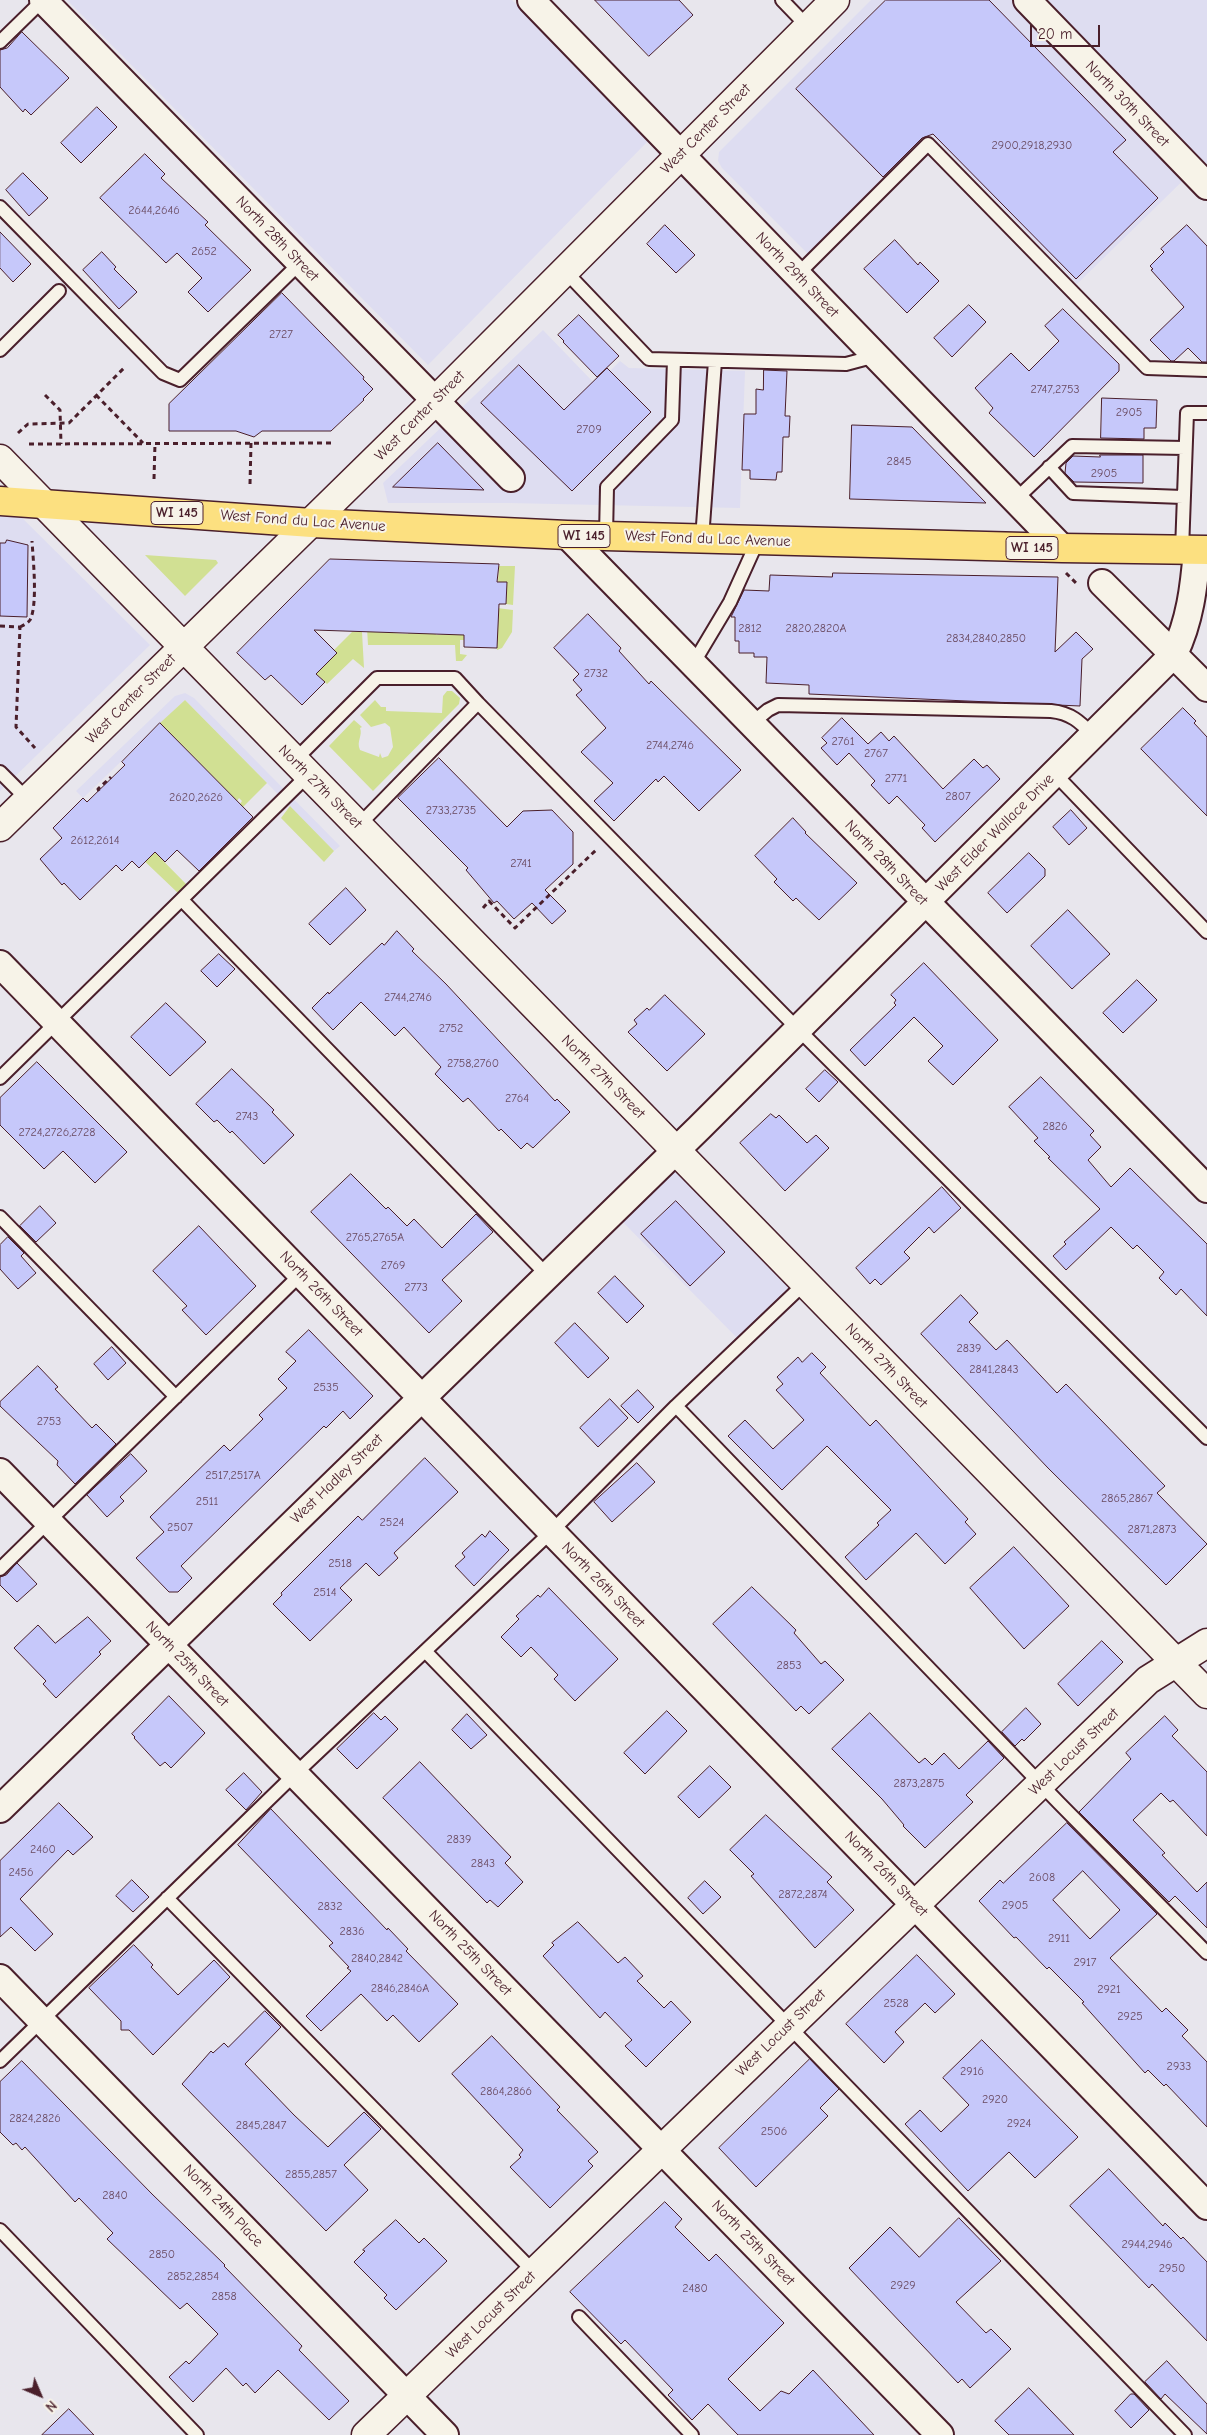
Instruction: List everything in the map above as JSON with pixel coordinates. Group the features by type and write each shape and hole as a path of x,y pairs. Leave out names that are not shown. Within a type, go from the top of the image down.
{"main road":[{"name":"West Fond du Lac Avenue","path":"0,501 42,502 312,523 567,535 1195,550"}],"street":[{"name":"North 28th Street","path":"43,0 511,478"},
{"name":"North 29th Street","path":"531,0 1062,548"},
{"name":"West Center Street","path":"0,827 312,523 835,0"},
{"name":"North 30th Street","path":"1027,0 1207,186"},
{"name":"North 27th Street","path":"0,459 1207,1694"},
{"name":"North 28th Street","path":"567,535 1207,1189"},
{"name":"West Elder Wallace Drive","path":"676,1151 1174,654 1185,632 1193,594 1195,550"},
{"path":"1102,584 1207,688"},
{"name":"North 26th Street","path":"0,964 1207,2206"},
{"name":"West Hadley Street","path":"0,1809 421,1397 676,1151"},
{"name":"North 25th Street","path":"0,1472 662,2148 940,2435"},
{"name":"West Locust Street","path":"366,2435 535,2273 789,2024 916,1905 1148,1680 1207,1643"},
{"name":"North 24th Place","path":"0,1978 446,2435"}],"lane":[{"path":"0,42 43,0"},
{"path":"782,0 808,27"},
{"path":"797,275 928,144 1147,368 1207,370"},
{"path":"0,208 163,373 180,380 300,263"},
{"path":"565,271 649,359 846,364 876,356"},
{"path":"0,350 60,291"},
{"path":"606,536 607,488 672,420 674,360"},
{"path":"702,539 715,361"},
{"path":"1195,550 1184,497 1187,413 1207,413"},
{"path":"1015,500 1072,446 1185,448"},
{"path":"1050,467 1073,493 1184,497"},
{"path":"693,664 730,602 758,540"},
{"path":"0,1078 182,900 301,768 377,678 455,678 798,1029 1207,1438"},
{"path":"358,826 478,702"},
{"path":"752,724 768,710 778,705 1052,711 1065,712 1074,717 1093,735"},
{"path":"0,772 28,800"},
{"path":"1055,774 1207,932"},
{"path":"182,900 547,1275"},
{"path":"0,1217 176,1398"},
{"path":"0,1569 301,1274"},
{"path":"0,2060 294,1774 551,1532 676,1406 806,1283"},
{"path":"676,1406 1207,1953"},
{"path":"425,1651 789,2024 1185,2435"},
{"path":"167,1898 535,2273"},
{"path":"0,2230 197,2435"},
{"path":"579,2317 692,2435"}],"path":[{"path":"18,433 28,424 69,423 125,366"},
{"path":"45,395 60,410 61,444"},
{"path":"96,395 144,444"},
{"path":"154,479 155,443"},
{"path":"250,484 251,443"},
{"path":"29,444 334,443"},
{"path":"0,626 20,627 29,622 32,613 34,574 32,541"},
{"path":"20,627 16,727 35,748"},
{"path":"99,790 110,777"},
{"path":"483,908 489,901 515,928 596,850"}],"shaded area":[{"path":"67,0 512,0 649,140 428,365"},
{"path":"871,0 1207,0 1207,164 1203,161 1077,284 932,135 810,256 722,168 718,161 719,152"},
{"path":"543,330 596,385 620,361 629,368 745,371 740,508 509,503 388,503 383,483"},
{"path":"0,496 150,645 0,791"},
{"path":"185,693 194,698 340,846 334,851 185,700 83,798 76,791 175,696"},
{"path":"676,1151 805,1283 743,1344 613,1212"}],"green space":[{"path":"145,555 216,560 218,563 185,596"},
{"path":"499,566 515,566 513,605 506,604 507,582 498,582"},
{"path":"497,608 513,610 512,632 502,648 497,650"},
{"path":"367,628 393,630 393,633 408,634 409,630 435,631 436,635 465,632 465,640 460,640 460,654 467,655 462,661 456,661 455,645 368,645"},
{"path":"352,632 362,632 364,668 353,659 327,684 313,671 326,664 337,653 334,650"},
{"path":"447,691 452,691 460,698 459,704 373,791 329,746 354,720 362,727 360,728 360,750 379,757 380,753 382,758 388,756 393,747 390,727 385,723 371,727 360,715 375,700 381,707 386,707 386,711 442,713 443,696"},
{"path":"185,700 267,783 243,807 240,804 242,801 239,798 237,801 160,723"},
{"path":"290,806 334,851 324,862 281,818"},
{"path":"127,824 187,885 179,894 137,854"}],"building":[{"path":"595,0 679,0 693,15 649,56"},
{"path":"886,0 989,0 1126,140 1113,152 1158,198 1076,279 933,134 922,138 883,177 796,89"},
{"path":"22,32 69,78 31,115 25,109 23,112 0,87 0,50 7,48"},
{"path":"97,107 117,127 81,163 61,143"},
{"path":"145,154 165,174 161,178 208,222 205,225 251,270 208,312 188,292 202,278 177,253 166,263 100,198"},
{"path":"23,173 48,198 29,216 6,190"},
{"path":"665,225 695,255 676,273 647,244"},
{"path":"1187,225 1207,246 1207,362 1202,362 1188,348 1174,361 1171,361 1150,340 1184,307 1151,270 1153,269 1150,266 1164,252 1161,249"},
{"path":"0,232 31,264 13,282 0,268"},
{"path":"895,240 918,265 920,262 939,281 907,313 864,269"},
{"path":"102,252 116,267 114,269 137,292 119,309 83,270"},
{"path":"282,293 364,377 363,379 373,389 364,400 331,431 262,431 254,437 236,431 169,431 169,404"},
{"path":"969,305 986,322 952,357 934,338"},
{"path":"1063,309 1119,364 1119,371 1034,457 989,413 993,408 975,388 1011,353 1029,371 1059,341 1045,326"},
{"path":"579,315 619,356 597,377 558,335"},
{"path":"519,365 564,410 607,368 651,412 572,491 481,403"},
{"path":"764,370 787,371 785,416 790,416 789,437 783,437 782,472 777,472 776,480 750,479 750,470 742,470 744,414 756,414 756,389 763,390"},
{"path":"1102,398 1157,400 1156,428 1144,428 1144,439 1101,438"},
{"path":"852,425 912,427 986,503 850,499"},
{"path":"438,443 484,490 393,487"},
{"path":"1100,455 1143,455 1143,483 1074,482 1065,473 1066,463 1073,456 1100,457"},
{"path":"7,540 28,545 27,617 0,616 0,543 5,543"},
{"path":"330,559 499,564 497,582 507,582 506,604 499,604 497,648 464,647 464,635 314,630 337,653 316,674 325,682 302,705 271,675 265,680 237,653"},
{"path":"833,573 1058,577 1055,652 1076,632 1093,649 1082,659 1080,706 809,694 809,685 766,683 767,657 754,657 754,653 739,653 739,641 735,641 735,617 731,617 744,590 769,591 770,575 832,577"},
{"path":"588,614 621,648 619,651 649,684 651,681 741,770 699,811 664,776 658,782 656,779 614,821 594,801 613,783 581,752 606,728 576,695 582,690 573,680 579,674 554,648"},
{"path":"1183,708 1196,721 1194,723 1207,737 1207,816 1141,749"},
{"path":"842,718 868,744 881,732 889,741 894,736 943,789 974,759 983,768 987,765 1000,779 935,842 922,828 925,825 897,796 889,804 871,785 875,781 849,753 837,765 821,748 827,743 822,738"},
{"path":"160,723 253,817 199,871 177,850 165,862 155,852 139,868 132,861 122,871 116,865 80,900 64,883 62,885 40,859 62,838 53,828 83,798 87,802 125,765 122,762"},
{"path":"439,758 507,827 523,811 552,810 573,832 573,864 545,890 566,911 552,924 532,903 514,919 497,901 494,903 466,870 468,868 398,798"},
{"path":"1071,810 1087,828 1069,845 1053,827"},
{"path":"793,818 805,833 857,883 819,920 796,898 793,901 774,882 777,879 755,856"},
{"path":"1029,853 1045,869 1045,876 1007,913 988,893"},
{"path":"346,888 366,910 330,945 309,924"},
{"path":"1068,910 1110,954 1072,989 1031,946"},
{"path":"397,931 414,949 412,951 446,984 555,1101 557,1099 570,1112 533,1148 527,1143 521,1149 501,1129 499,1131 468,1098 463,1102 435,1074 441,1067 404,1027 395,1036 361,1002 333,1030 312,1008 382,943 384,945"},
{"path":"219,954 235,969 217,987 201,971"},
{"path":"924,963 998,1040 953,1085 928,1061 943,1046 914,1017 865,1066 850,1050 896,1005 894,1003 896,1000 891,995"},
{"path":"1137,980 1157,1000 1123,1033 1103,1013"},
{"path":"665,995 705,1034 667,1071 628,1032 637,1024 634,1020 647,1008 649,1010"},
{"path":"166,1003 206,1042 170,1076 131,1037"},
{"path":"37,1062 127,1152 95,1183 63,1151 44,1169 0,1125 0,1098"},
{"path":"232,1069 274,1110 272,1112 294,1135 264,1164 232,1131 230,1133 217,1120 214,1122 196,1104"},
{"path":"825,1070 838,1082 819,1102 806,1089"},
{"path":"1041,1077 1094,1131 1090,1135 1101,1147 1088,1160 1111,1187 1130,1168 1207,1244 1207,1316 1181,1289 1176,1295 1159,1278 1164,1272 1137,1245 1133,1249 1111,1227 1066,1270 1053,1256 1066,1244 1064,1242 1100,1209 1048,1158 1050,1157 1034,1141 1038,1138 1009,1107"},
{"path":"771,1114 776,1118 779,1115 807,1143 816,1135 829,1148 785,1191 740,1143"},
{"path":"351,1174 386,1209 388,1207 407,1226 414,1219 442,1248 476,1214 493,1232 442,1280 462,1301 429,1333 311,1212"},
{"path":"942,1187 961,1208 934,1233 929,1227 904,1252 910,1258 881,1285 875,1279 870,1284 856,1268"},
{"path":"676,1201 725,1252 690,1286 641,1234"},
{"path":"40,1206 56,1223 36,1242 20,1226"},
{"path":"199,1226 256,1286 206,1335 182,1310 187,1306 153,1271"},
{"path":"8,1237 24,1253 21,1256 36,1273 18,1289 0,1269 0,1245"},
{"path":"615,1276 644,1306 627,1323 598,1293"},
{"path":"961,1295 978,1313 969,1322 996,1350 1007,1340 1057,1393 1066,1384 1165,1486 1157,1493 1207,1544 1166,1585 1048,1468 921,1334"},
{"path":"575,1323 609,1358 588,1378 555,1343"},
{"path":"309,1330 373,1396 350,1419 343,1411 326,1428 324,1426 181,1566 192,1578 178,1592 169,1592 136,1558 164,1532 150,1517 224,1445 230,1451 263,1419 259,1415 287,1388 278,1379 296,1361 286,1352"},
{"path":"112,1347 126,1363 108,1380 94,1364"},
{"path":"812,1353 826,1367 820,1373 870,1426 876,1420 968,1519 965,1522 976,1534 945,1564 916,1533 866,1580 845,1557 879,1525 877,1523 891,1510 827,1446 782,1490 728,1436 745,1420 773,1449 804,1420 776,1390 783,1384 777,1377 798,1357 802,1362"},
{"path":"38,1366 58,1387 55,1389 92,1428 96,1424 116,1444 75,1484 57,1465 58,1461 0,1406 0,1402"},
{"path":"638,1390 654,1407 638,1423 621,1406"},
{"path":"610,1399 628,1418 598,1447 580,1428"},
{"path":"131,1454 147,1471 120,1497 124,1501 107,1517 87,1495"},
{"path":"425,1458 458,1492 394,1553 398,1558 379,1576 366,1563 340,1588 352,1600 310,1641 273,1604 282,1595 281,1593 358,1516 362,1520"},
{"path":"637,1463 655,1482 612,1522 594,1502"},
{"path":"490,1531 509,1550 474,1586 455,1566 465,1557 462,1553 482,1534 485,1537"},
{"path":"1014,1547 1069,1606 1024,1649 970,1588"},
{"path":"17,1563 37,1584 17,1602 0,1585 0,1577 6,1575"},
{"path":"752,1587 796,1630 794,1633 821,1664 825,1661 844,1680 809,1714 801,1706 796,1711 713,1624"},
{"path":"549,1588 618,1659 575,1701 554,1679 558,1675 531,1647 521,1657 501,1637 519,1619 516,1616 538,1595 540,1597"},
{"path":"88,1617 111,1641 99,1652 101,1654 56,1698 43,1684 46,1681 14,1648 38,1625 55,1643"},
{"path":"1102,1641 1123,1662 1078,1706 1058,1684"},
{"path":"169,1696 205,1733 171,1768 165,1762 160,1766 132,1734"},
{"path":"1026,1708 1041,1724 1024,1741 1022,1739 1015,1746 1002,1732"},
{"path":"667,1711 687,1731 645,1774 624,1753"},
{"path":"374,1713 381,1720 385,1716 398,1729 357,1769 337,1749"},
{"path":"870,1713 919,1763 925,1758 932,1765 944,1753 959,1769 988,1741 1004,1758 966,1795 973,1802 925,1848 903,1826 882,1799 832,1749"},
{"path":"467,1714 487,1735 471,1749 452,1730"},
{"path":"1165,1716 1178,1730 1172,1736 1207,1772 1207,1836 1173,1800 1170,1802 1161,1793 1133,1820 1165,1853 1162,1855 1197,1892 1207,1882 1207,1928 1175,1896 1169,1902 1079,1812 1131,1759 1126,1753"},
{"path":"420,1762 511,1857 505,1863 523,1882 498,1907 490,1900 487,1903 383,1798"},
{"path":"710,1766 731,1787 699,1818 678,1797"},
{"path":"244,1773 262,1792 246,1810 226,1790"},
{"path":"59,1803 93,1837 73,1855 68,1850 20,1899 53,1934 35,1951 11,1927 0,1937 0,1861"},
{"path":"271,1809 387,1930 388,1928 408,1949 406,1951 458,2004 419,2042 393,2015 387,2021 361,1994 321,2031 306,2016 351,1971 329,1946 333,1943 238,1845"},
{"path":"766,1815 832,1877 827,1882 854,1910 815,1948 751,1876 754,1874 730,1850"},
{"path":"1067,1823 1157,1914 1110,1958 1162,2012 1166,2008 1188,2030 1182,2036 1207,2062 1207,2127 1166,2084 1164,2086 1148,2070 1145,2073 1082,2003 1084,2002 1049,1967 1047,1969 1016,1937 1014,1938 979,1901 1000,1880 1003,1883","holes":["1083,1871 1120,1910 1090,1939 1053,1900"]},
{"path":"132,1880 149,1897 133,1912 116,1896"},
{"path":"705,1881 721,1897 703,1914 688,1898"},
{"path":"578,1922 618,1963 625,1957 643,1976 637,1981 664,2008 671,2001 691,2022 646,2067 625,2046 632,2040 605,2012 600,2018 543,1956 554,1945 552,1943"},
{"path":"134,1945 153,1965 151,1967 178,1995 214,1960 230,1977 153,2055 129,2030 121,2030 121,2021 89,1988"},
{"path":"917,1955 955,1994 935,2013 925,2003 895,2032 904,2042 884,2063 846,2024"},
{"path":"265,2011 281,2027 245,2064 294,2115 328,2147 364,2112 381,2129 344,2165 368,2190 326,2231 182,2084 211,2051 213,2053 224,2043 228,2047"},
{"path":"492,2036 560,2107 557,2110 598,2152 588,2161 593,2166 550,2208 510,2167 521,2157 519,2155 523,2150 452,2074"},
{"path":"982,2040 1078,2137 1035,2178 1009,2152 968,2191 905,2124 920,2110 941,2132 969,2105 943,2078"},
{"path":"810,2059 839,2089 820,2108 828,2116 756,2187 719,2148"},
{"path":"22,2061 152,2194 225,2265 302,2346 299,2350 349,2401 329,2420 278,2370 255,2393 246,2383 243,2386 226,2368 193,2402 169,2377 186,2361 189,2364 218,2334 187,2303 180,2309 107,2239 113,2233 79,2198 75,2202 25,2147 22,2150 16,2143 13,2145 0,2132 0,2082"},
{"path":"1109,2169 1163,2226 1165,2223 1181,2239 1183,2237 1207,2262 1207,2341 1152,2284 1149,2288 1070,2206"},
{"path":"665,2202 682,2219 675,2227 709,2261 716,2254 784,2323 728,2379 760,2411 781,2391 789,2394 813,2370 874,2435 738,2435 708,2404 692,2420 668,2395 673,2390 625,2340 621,2344 570,2292"},
{"path":"959,2218 1001,2261 956,2302 986,2333 991,2329 1011,2349 970,2388 962,2379 958,2383 849,2268 890,2227 919,2257"},
{"path":"396,2220 419,2243 424,2238 447,2261 396,2310 384,2298 387,2295 354,2262 365,2251 363,2250"},
{"path":"1167,2361 1207,2404 1207,2434 1165,2394 1161,2399 1145,2382"},
{"path":"1029,2388 1074,2435 1009,2435 995,2421"},
{"path":"1131,2394 1134,2394 1149,2410 1131,2428 1115,2411"},
{"path":"69,2409 94,2435 42,2435"}]}
